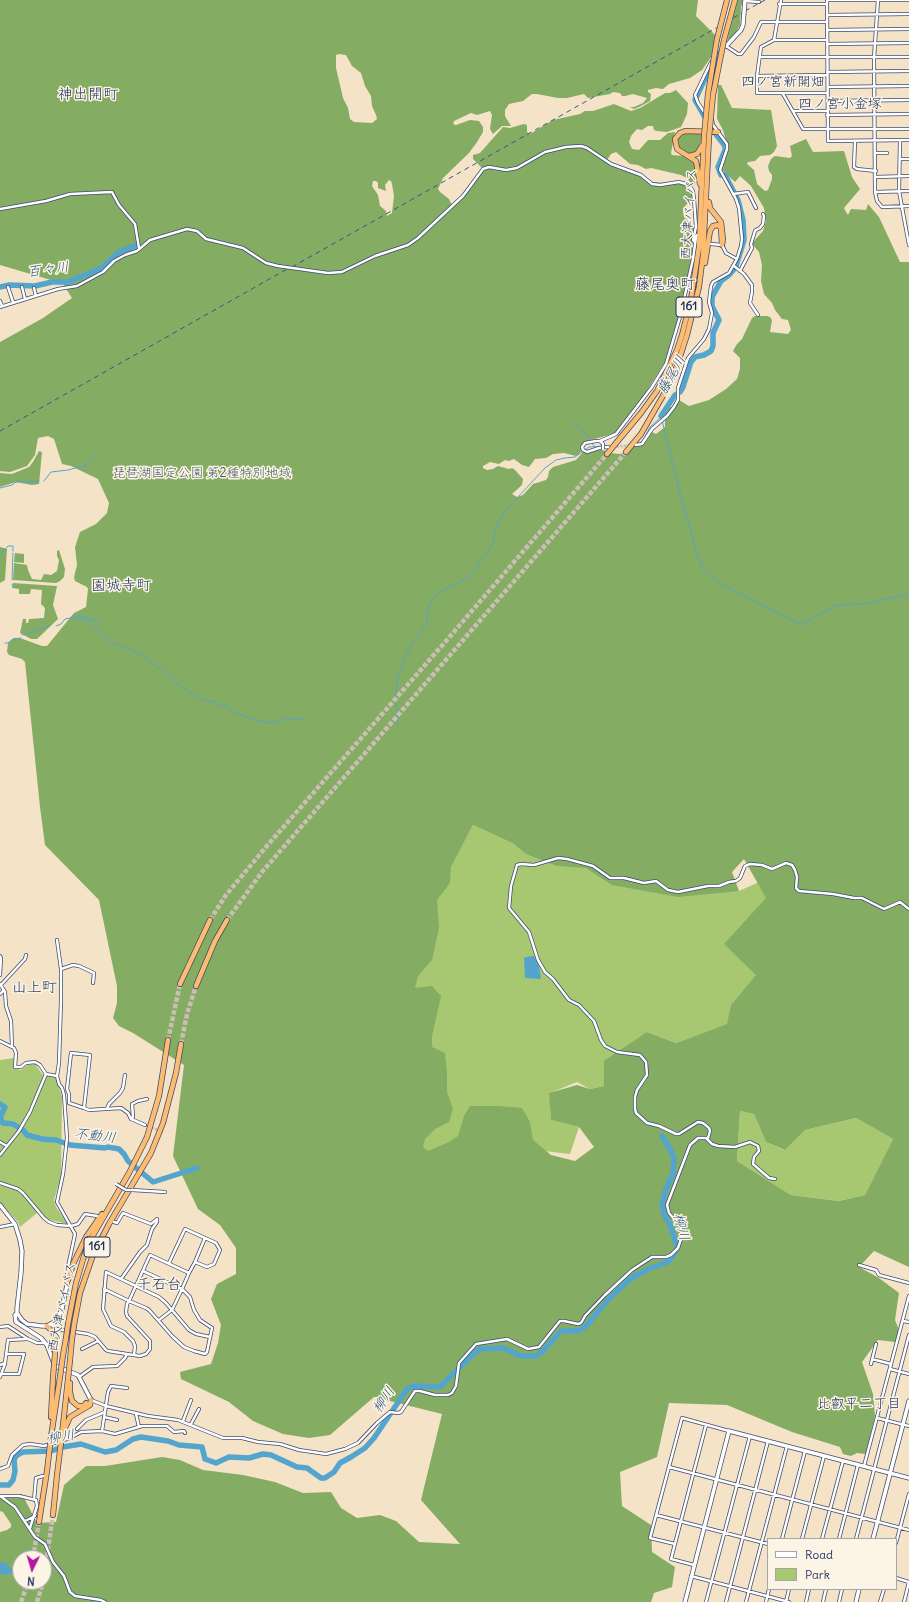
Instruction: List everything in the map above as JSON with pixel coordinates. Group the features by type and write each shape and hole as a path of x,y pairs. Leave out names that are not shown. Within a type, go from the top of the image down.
{"highway":[{"name":"西大津バイパス","path":"606,454 642,413 657,391 677,350 691,299 704,195 708,94 717,39 727,0"},
{"name":"西大津バイパス","path":"707,137 713,95 724,40 735,0"},
{"path":"718,132 685,131 677,136 676,147 681,153 696,161 704,195 710,208 722,222 722,245"},
{"path":"687,156 698,154 707,137"},
{"name":"西大津バイパス","path":"626,452 641,434 664,394 683,350 699,287 704,242 704,195"},
{"path":"699,287 708,250 711,227 716,224 722,228 722,245"},
{"path":"180,984 210,920"},
{"path":"196,986 212,947 227,920"},
{"name":"西大津バイパス","path":"39,1522 63,1355 80,1267 92,1237 129,1173 147,1137 159,1096 168,1040"},
{"name":"西大津バイパス","path":"53,1515 69,1379 72,1339 80,1293 93,1255 109,1224 138,1177 163,1123 176,1073 181,1044"},
{"path":"68,1280 73,1264 86,1237 110,1204"},
{"path":"50,1325 55,1337 51,1437"},
{"path":"69,1379 72,1401 78,1406 81,1406 91,1400"},
{"path":"62,1434 70,1417 90,1405 91,1400"}],"street":[{"path":"774,40 779,4 781,0"},
{"path":"909,0 827,0 828,141 909,140"},
{"path":"878,0 874,43 877,201 882,207 909,206"},
{"path":"636,445 642,444 652,429 674,407 678,400 677,391 688,358 704,339 709,329 712,313 709,302 711,286 713,282 729,273 737,259 742,239 742,218 734,194 720,170 727,149 727,144 696,98 712,59 741,30 743,25 745,1 759,2"},
{"path":"779,4 827,4"},
{"path":"827,15 909,14"},
{"path":"726,46 738,54 741,54 754,36 761,22 827,22"},
{"path":"827,30 909,29"},
{"path":"827,40 774,40 761,47 757,76 757,93 827,93"},
{"path":"827,44 909,43"},
{"path":"713,125 715,88 722,48"},
{"path":"760,57 909,57"},
{"path":"757,76 909,72"},
{"path":"827,87 909,86"},
{"path":"782,93 803,129 909,129"},
{"path":"827,101 909,100"},
{"path":"793,111 875,115 909,114"},
{"path":"900,140 899,191 909,245"},
{"path":"855,141 854,167 857,169 876,171"},
{"path":"0,301 1,306 58,289 77,286 103,272 120,258 134,253 150,240 191,229 197,231 206,240 243,248 266,263 328,273 342,272 375,256 408,244 418,238 463,196 483,169 489,167 506,170 517,168 550,150 574,146 587,148 611,164 640,175 652,184 660,185 679,182 689,185 693,191 696,227 693,240 695,242"},
{"path":"876,153 887,153"},
{"path":"900,159 909,159"},
{"path":"876,177 909,176"},
{"path":"876,192 909,190"},
{"path":"0,209 46,201 70,194 112,192 119,205 135,224 139,248"},
{"path":"734,194 748,192 756,208"},
{"path":"740,271 752,248 750,244 756,230 763,224 763,214"},
{"path":"904,220 909,220"},
{"path":"608,447 595,449 589,452 583,450 583,445 585,443 600,441 616,434 652,387 666,364 680,317 697,235 700,234"},
{"path":"711,244 722,245 726,253 737,259"},
{"path":"734,266 748,278 752,285 750,303 758,315"},
{"path":"8,287 13,302"},
{"path":"22,287 25,299"},
{"path":"34,288 36,296"},
{"path":"600,441 603,444 603,449"},
{"path":"707,1139 709,1137 710,1130 703,1123 695,1123 679,1134 676,1134 659,1126 647,1123 636,1114 634,1097 648,1075 646,1062 640,1055 617,1052 605,1046 601,1040 594,1021 579,1006 569,1000 553,979 545,972 538,960 529,932 509,908 511,886 517,865 534,865 558,858 570,859 593,866 610,878 624,878 644,882 656,881 668,890 678,892 708,886 719,886 736,881 740,878 745,866 750,864 762,865 772,869 786,863 792,865 795,870 797,878 796,888 799,890 862,898 884,909 900,902 909,909"},
{"path":"50,1325 59,1316 62,1309 68,1280 68,1267 75,1234 57,1202 64,1174 66,1138 64,1095 57,1076 60,1055 61,969 58,940"},
{"path":"26,954 25,959 0,986 4,990 10,1021 12,1047 16,1053 15,1068 22,1068 26,1063 35,1062 40,1065 46,1074 57,1076"},
{"path":"0,956 0,975"},
{"path":"61,969 73,965 78,966 94,973 93,983"},
{"path":"0,994 4,990"},
{"path":"0,1041 12,1047"},
{"path":"84,1108 90,1055 71,1053 67,1087 70,1103 84,1108 94,1110 121,1108 128,1113 131,1119 145,1125"},
{"path":"0,1155 19,1131 30,1112 46,1074"},
{"path":"107,1109 109,1104 123,1088 125,1075"},
{"path":"62,1088 67,1087"},
{"path":"131,1119 133,1117 132,1104 147,1099"},
{"path":"0,1205 18,1230 22,1251 17,1313 15,1315 16,1322 42,1338 55,1366 78,1375 91,1400 106,1406 136,1414 156,1418 172,1418 191,1424 223,1438 242,1438 258,1442 280,1444 299,1450 326,1454 356,1445 376,1423 390,1412 400,1413 415,1391 420,1390 435,1395 448,1395 452,1393 456,1386 459,1363 476,1344 506,1339 528,1349 539,1347 560,1322 564,1321 580,1324 604,1295 632,1270 652,1257 666,1257 671,1255 678,1248 682,1236 681,1227 669,1213 667,1205 690,1145 698,1138 707,1139 712,1144 718,1146 735,1147 750,1142 758,1146 759,1151 754,1157 753,1164 769,1178 774,1179"},
{"path":"0,1142 7,1146"},
{"path":"0,1183 18,1189 44,1218 57,1225 71,1226 78,1224 85,1214 97,1216"},
{"path":"116,1184 126,1190 165,1192"},
{"path":"114,1222 117,1223 123,1214 151,1224 157,1219 147,1245 140,1252 121,1279"},
{"path":"0,1227 15,1224"},
{"path":"169,1263 185,1229 216,1243 220,1250 214,1264 207,1267 195,1262"},
{"path":"159,1320 172,1310 206,1238"},
{"path":"17,1313 27,1324 50,1325 60,1330 88,1334 95,1337 106,1350 142,1356 146,1354 151,1345 148,1339 127,1316 126,1310 150,1255 189,1273"},
{"path":"859,1265 876,1270 879,1275 909,1283"},
{"path":"104,1289 149,1310 178,1342 194,1351 205,1354 207,1352 212,1328 200,1320 194,1310 190,1297 182,1289 143,1271"},
{"path":"134,1355 135,1346 133,1341 124,1332 114,1328 110,1324 103,1307 106,1272 159,1297 192,1332 210,1337"},
{"path":"864,1466 909,1296"},
{"path":"903,1320 909,1322"},
{"path":"0,1327 8,1326 28,1339 41,1344 45,1342"},
{"path":"856,1538 909,1335"},
{"path":"6,1354 24,1354 19,1374 1,1376 5,1363 6,1354 8,1340 28,1339"},
{"path":"82,1349 98,1341"},
{"path":"871,1364 876,1344"},
{"path":"79,1377 93,1367 117,1366 127,1354"},
{"path":"872,1359 891,1364"},
{"path":"0,1365 5,1363"},
{"path":"890,1369 909,1374"},
{"path":"102,1431 108,1392 111,1386 127,1388"},
{"path":"182,1421 191,1400"},
{"path":"873,1538 909,1401"},
{"path":"191,1424 199,1409"},
{"path":"77,1429 86,1420 105,1412"},
{"path":"136,1414 139,1427"},
{"path":"104,1417 117,1420"},
{"path":"675,1544 650,1538 682,1418 909,1478"},
{"path":"877,1418 909,1426"},
{"path":"694,1564 671,1559 706,1425"},
{"path":"0,1469 8,1466 12,1455 23,1445 30,1444 44,1446 70,1438 81,1432 102,1431 117,1434 139,1427 167,1426 174,1432 184,1431 185,1433"},
{"path":"685,1602 729,1431"},
{"path":"706,1602 750,1436"},
{"path":"726,1602 768,1441"},
{"path":"746,1602 787,1446"},
{"path":"782,1538 805,1451"},
{"path":"802,1538 824,1456"},
{"path":"822,1538 843,1461"},
{"path":"839,1538 858,1465"},
{"path":"669,1466 909,1530"},
{"path":"30,1528 37,1506 36,1500 34,1500 36,1478 43,1476"},
{"path":"897,1539 909,1494"},
{"path":"0,1496 14,1495 34,1500"},
{"path":"0,1496 15,1507 37,1540 45,1544 53,1562 64,1576 70,1592 75,1596 105,1602"},
{"path":"656,1515 767,1544"},
{"path":"25,1521 35,1516"},
{"path":"691,1576 787,1602 789,1590"},
{"path":"897,1578 909,1582 904,1602"},
{"path":"766,1602 769,1590"},
{"path":"806,1602 809,1590"},
{"path":"823,1602 826,1590"},
{"path":"839,1602 842,1590"},
{"path":"856,1602 859,1590"},
{"path":"880,1602 884,1590"}],"green space":[{"name":"琵琶湖国定公園 第2種特別地域","path":"0,0 698,0 696,16 716,36 711,57 702,70 690,78 669,84 663,89 656,88 648,90 651,94 650,101 639,107 634,109 630,107 643,103 647,98 633,94 622,96 620,93 613,92 610,94 588,98 584,94 567,98 558,98 532,94 523,101 509,104 505,110 505,116 511,126 502,126 493,134 490,129 492,115 490,111 477,115 471,113 454,121 453,124 456,125 470,120 479,121 483,127 483,132 469,153 443,178 438,189 449,199 452,205 462,195 482,168 473,159 473,155 480,153 503,127 510,128 524,124 527,125 527,132 530,134 553,120 580,114 585,111 593,111 614,104 631,111 640,108 665,93 670,93 676,90 688,103 687,114 681,127 667,132 654,130 653,126 648,126 642,130 637,129 631,136 629,142 632,149 639,150 648,140 660,140 668,133 675,132 671,153 672,155 684,156 695,164 695,185 693,186 687,178 681,175 651,168 646,169 638,165 630,164 616,152 611,154 607,160 610,165 619,169 637,171 644,176 645,180 650,182 684,184 691,190 692,193 692,199 683,208 683,212 684,217 694,227 692,238 694,252 679,319 665,362 641,400 616,433 584,442 581,447 582,450 576,456 564,453 553,454 546,458 535,459 529,467 522,465 514,459 509,461 505,460 499,464 490,462 483,466 483,468 487,470 498,466 509,469 512,468 515,470 523,479 522,485 512,494 517,497 523,495 533,484 546,480 549,471 553,467 576,460 583,452 591,452 599,448 609,453 620,454 627,452 634,446 645,443 652,432 656,434 665,427 665,412 668,408 675,406 679,400 689,406 709,400 726,389 737,379 740,369 740,358 733,351 742,339 752,318 755,316 770,317 772,320 770,332 788,334 791,330 788,320 782,319 772,303 764,294 761,281 762,265 759,252 753,245 753,242 763,231 766,221 764,208 751,186 740,176 735,182 722,170 723,161 728,148 723,130 717,119 718,85 721,85 732,108 771,110 777,146 774,152 770,155 760,156 755,161 748,162 747,164 754,170 757,184 765,191 768,190 772,179 768,166 771,159 775,156 790,158 792,156 790,146 806,139 813,152 844,151 852,177 860,189 844,208 846,212 848,215 851,209 866,210 868,204 879,217 900,262 909,262 909,1267 874,1251 859,1267 879,1278 899,1293 895,1320 899,1330 895,1342 878,1340 862,1362 873,1394 875,1416 866,1454 857,1453 851,1456 843,1454 840,1447 792,1432 727,1405 669,1403 657,1457 620,1472 622,1506 651,1525 652,1552 675,1567 672,1587 654,1593 651,1602 0,1602 0,1532 7,1530 11,1527 11,1524 3,1512 0,1511 0,1498 22,1494 37,1523 56,1522 64,1485 86,1466 105,1466 162,1457 180,1460 203,1470 243,1475 275,1482 303,1493 331,1492 341,1508 357,1518 380,1515 396,1521 419,1542 460,1544 421,1500 442,1414 374,1397 330,1435 309,1438 283,1434 253,1421 229,1402 181,1379 180,1372 211,1364 218,1343 221,1325 211,1299 217,1284 236,1274 236,1248 220,1225 198,1209 173,1156 184,1065 133,1033 119,1026 113,1018 117,1003 117,986 99,900 45,845 25,662 22,659 9,655 7,652 8,643 14,638 20,638 42,646 47,646 74,613 86,607 88,589 75,581 74,577 77,565 75,547 80,532 96,524 107,513 109,503 98,479 71,466 62,464 54,439 48,436 38,438 35,455 27,466 10,472 0,471 0,342 43,318 72,298 61,281 51,280 0,265","holes":["336,55 346,55 352,66 361,73 365,86 371,96 372,106 377,119 372,123 354,122 350,119 336,68","389,180 392,184 394,196 392,213 387,216 386,211 380,206 378,195 372,186 373,181 376,181 378,183 378,188 386,191 385,185","473,825 514,844 526,854 557,866 586,868 612,885 678,897 739,891 732,872 744,859 766,898 724,944 756,975 731,1005 727,1024 676,1043 647,1032 604,1061 604,1086 590,1089 577,1085 549,1093 551,1120 579,1127 594,1147 575,1161 551,1155 533,1140 530,1122 522,1108 470,1106 464,1116 458,1136 449,1142 428,1151 423,1147 425,1139 435,1129 449,1122 453,1109 447,1092 445,1053 432,1047 432,1036 441,996 432,986 415,988 418,976 432,960 439,928 437,900 450,883 451,867","740,1111 754,1114 766,1142 785,1150 805,1130 856,1118 893,1139 865,1195 839,1201 791,1195 737,1161"]},
{"path":"738,0 743,0 740,25 735,34 727,41"},
{"path":"685,133 701,133 701,141 697,152 688,154 679,147 678,139"},
{"path":"39,451 42,452 39,484 32,485 16,482 0,487 0,473 12,474 29,467"},
{"path":"0,547 7,549 5,580 0,583"},
{"path":"59,550 65,569 64,577 60,581 56,583 13,580 14,563 27,565 32,579 41,580 44,574 51,575 57,571 59,560 57,551"},
{"path":"15,553 24,554 24,563 14,562"},
{"path":"13,583 57,586 53,605 58,619 37,639 31,639 20,633 23,619 26,619 26,623 28,623 29,619 44,618 45,608 41,604 42,590 31,589 30,594 19,594 19,589 13,588"},
{"path":"473,825 514,844 739,891 766,879 769,902 757,975 731,1005 728,1024 676,1043 647,1032 604,1086 590,1089 577,1082 550,1093 551,1120 579,1127 570,1154 457,1141 425,1155 419,1144 412,986 434,898"},
{"path":"14,1058 13,1068 21,1070 28,1065 35,1064 43,1075 56,1078 62,1097 61,1176 54,1200 56,1207 68,1224 50,1220 37,1213 20,1227 18,1222 0,1202 0,1060"},
{"path":"740,1111 754,1114 766,1142 784,1150 805,1130 856,1118 893,1139 865,1195 839,1201 791,1195 737,1161"}],"water":[{"path":"534,956 539,966 541,979 525,978 524,958"},
{"path":"0,1562 7,1564 12,1570 12,1574 4,1575 0,1573"}],"waterway":[{"name":"藤尾川","path":"707,121 695,100 707,74 712,71 716,58 720,53"},
{"name":"藤尾川","path":"712,129 725,146 725,150 718,167 721,175"},
{"name":"藤尾川","path":"725,175 738,200 743,220 744,240 736,266"},
{"name":"百々川","path":"0,287 9,285 35,286 52,282 68,282 102,268 119,252 137,245"},
{"name":"藤尾川","path":"661,416 675,395 680,392 683,387 691,362 695,357 704,355 711,351 713,346 713,333 719,320 712,306 712,297 721,281 735,268"},
{"path":"661,416 694,543 703,569 716,581 801,625 836,605 864,604 909,594"},
{"path":"640,443 650,427 661,417"},
{"path":"573,423 585,433 594,446"},
{"path":"585,450 589,447 607,446"},
{"path":"398,724 395,696 399,672 412,643 427,624 427,612 432,600 441,591 468,577 474,571 492,546 498,522 505,511 545,468 556,460 575,457 582,452"},
{"path":"44,481 51,472 68,470 86,465 97,453"},
{"path":"0,488 12,485 16,482 39,481"},
{"path":"0,555 8,546 13,546 13,551"},
{"path":"12,580 13,553"},
{"path":"12,584 13,588"},
{"path":"73,618 79,616 99,621"},
{"path":"56,626 61,624 65,619 70,618"},
{"path":"71,618 78,618 90,622 112,643 138,653 162,670 179,685 199,698 226,706 237,713 252,719 271,723 287,719 305,719"},
{"path":"22,635 50,626"},
{"path":"5,643 8,643 13,639 21,638"},
{"name":"不動川","path":"0,1104 5,1107 0,1118 3,1123 13,1124 23,1130 27,1135 42,1139 56,1140 70,1145 119,1149 128,1161 153,1182 197,1168"},
{"name":"柳川","path":"0,1485 9,1485 13,1480 15,1471 14,1459 17,1455 23,1452 51,1451 81,1444 105,1452 116,1450 133,1439 141,1437 168,1441 179,1445 202,1447 205,1459 216,1463 229,1457 249,1458 263,1454 271,1455 297,1467 307,1468 321,1478 325,1478 334,1472 340,1463 365,1448 374,1438 407,1389 414,1386 440,1387 480,1349 503,1348 521,1356 536,1356 544,1350 561,1331 578,1331 586,1326 608,1300 630,1279 648,1269 669,1261 676,1251 677,1246 671,1227 664,1214 662,1204 666,1189 673,1174 674,1159 662,1136"}],"ferry route":[{"path":"745,11 765,0"},
{"path":"733,18 742,13"},
{"path":"292,267 718,27"},
{"path":"0,431 289,268"}],"tunnel":[{"path":"613,447 632,445"},
{"path":"227,920 262,872 626,452"},
{"path":"210,920 226,895 266,847 607,454"},
{"path":"168,1040 180,984"},
{"path":"181,1044 187,1014 196,986"},
{"path":"145,1125 163,1132"},
{"path":"48,1550 53,1515"},
{"path":"34,1550 39,1522"},
{"path":"21,1602 25,1590"},
{"path":"37,1602 41,1590"}],"district":[{"name":"四ノ宮新開畑","path":"783,82"},
{"name":"神出開町","path":"88,95"},
{"name":"四ノ宮小金塚","path":"840,104"},
{"name":"藤尾奥町","path":"665,285"},
{"name":"園城寺町","path":"121,586"},
{"name":"山上町","path":"34,988"},
{"name":"千石台","path":"159,1285"},
{"name":"比叡平二丁目","path":"859,1404"}]}
